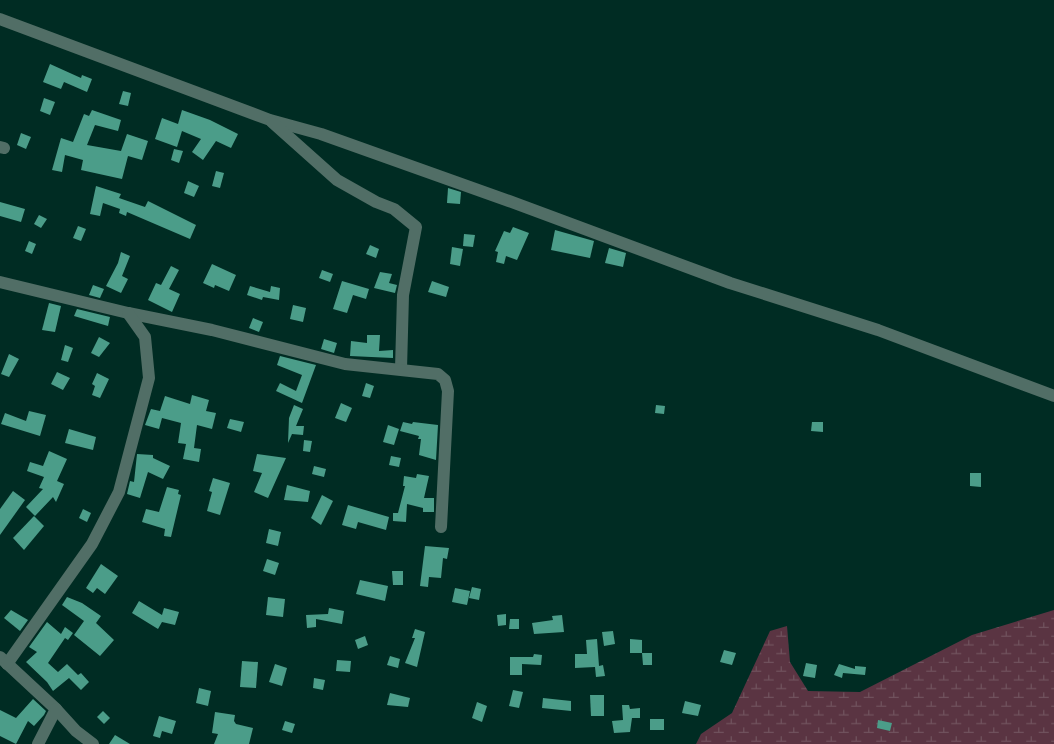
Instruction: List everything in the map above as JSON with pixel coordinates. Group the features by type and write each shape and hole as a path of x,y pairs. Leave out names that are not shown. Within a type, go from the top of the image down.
{"street":[{"path":"0,19 270,120 321,134 730,283 878,330 1054,396"},
{"path":"270,120 337,180 376,202 394,209 416,227 403,295 401,369"},
{"path":"0,282 128,313 212,330 345,364 438,374 445,380 448,391 441,528"},
{"path":"93,744 76,731 56,709 3,661 92,544 119,492 149,378 145,337 128,313"},
{"path":"38,744 56,709"}],"green space":[{"path":"1054,610 1054,744 696,744 701,734 732,713 770,631 787,626 790,662 808,691 860,692 972,635"}],"building":[{"path":"50,64 81,78 82,75 92,79 87,92 64,82 61,89 43,82"},
{"path":"123,91 131,93 128,106 119,104"},
{"path":"44,98 55,102 50,115 40,111"},
{"path":"92,110 121,120 118,131 95,125 87,145 121,151 127,134 148,141 142,160 128,156 122,179 81,170 83,160 65,155 62,172 52,170 61,138 73,142 84,114 89,116"},
{"path":"182,110 210,120 238,134 231,148 216,141 203,160 192,152 201,139 182,131 177,147 155,139 162,118 178,124"},
{"path":"21,133 31,137 26,149 17,145"},
{"path":"174,149 183,151 179,163 171,160"},
{"path":"216,171 224,173 220,188 212,186"},
{"path":"188,181 199,186 194,197 184,193"},
{"path":"96,186 121,194 119,198 145,207 148,201 196,225 190,239 127,212 126,216 119,213 120,209 103,203 100,216 90,214"},
{"path":"448,188 461,192 460,204 447,203"},
{"path":"0,202 25,209 21,222 0,216"},
{"path":"39,215 47,219 41,228 34,224"},
{"path":"78,226 86,229 81,241 73,238"},
{"path":"513,227 529,233 517,260 506,256 504,264 496,262 498,252 495,251 504,231 510,233"},
{"path":"555,230 594,241 590,258 551,250"},
{"path":"464,234 475,235 473,247 463,246"},
{"path":"29,241 36,244 32,254 25,251"},
{"path":"370,245 379,249 376,258 366,254"},
{"path":"452,247 463,249 460,266 450,264"},
{"path":"609,248 626,253 623,267 605,263"},
{"path":"121,252 130,256 122,276 128,279 121,293 106,286 118,263"},
{"path":"212,264 236,275 229,291 215,285 214,288 203,283"},
{"path":"171,266 179,270 169,289 180,294 172,312 148,300 156,283 161,285"},
{"path":"322,270 333,274 330,282 319,278"},
{"path":"380,272 392,274 389,283 397,285 395,293 374,288"},
{"path":"342,281 369,289 366,299 353,295 347,313 333,309"},
{"path":"432,281 449,287 446,297 428,292"},
{"path":"93,285 104,289 100,298 89,295"},
{"path":"250,286 270,292 271,286 280,288 279,300 263,297 262,300 247,295"},
{"path":"49,303 61,306 55,332 42,330"},
{"path":"293,305 306,308 303,322 290,319"},
{"path":"77,309 110,317 108,326 74,316"},
{"path":"253,318 263,322 259,332 249,328"},
{"path":"367,335 380,335 379,351 393,350 393,358 350,356 351,341 367,343"},
{"path":"99,337 110,343 99,357 91,353"},
{"path":"324,339 337,343 334,353 321,349"},
{"path":"65,345 73,348 68,362 61,360"},
{"path":"9,354 19,359 9,377 1,374"},
{"path":"280,356 316,365 302,403 276,391 280,383 296,391 302,375 277,365"},
{"path":"57,372 70,378 63,390 51,384"},
{"path":"97,373 109,379 100,398 92,395 95,386 92,384"},
{"path":"366,383 374,386 370,398 362,396"},
{"path":"192,395 209,400 206,411 216,413 212,429 197,425 194,448 201,449 199,462 183,459 186,444 178,443 181,423 162,418 159,429 145,425 151,409 160,411 165,396 190,404"},
{"path":"341,403 352,408 346,422 335,418"},
{"path":"294,405 303,409 296,426 304,426 303,435 292,434 288,443 289,418"},
{"path":"656,405 665,406 664,414 655,413"},
{"path":"29,411 46,415 40,436 1,424 5,413 26,421"},
{"path":"230,419 244,422 241,432 227,428"},
{"path":"403,422 438,425 436,460 419,455 421,439 418,439 419,436 400,431"},
{"path":"812,422 823,422 823,432 811,431"},
{"path":"388,425 399,429 394,445 383,442"},
{"path":"69,429 96,437 93,450 65,443"},
{"path":"304,440 312,441 310,452 303,451"},
{"path":"49,451 67,459 57,481 64,484 56,502 53,497 35,516 26,507 43,489 39,488 44,477 27,471 30,462 43,466"},
{"path":"137,454 153,455 153,458 170,466 163,479 148,472 140,498 127,494 130,481 134,482"},
{"path":"257,454 286,458 268,498 254,492 262,473 253,471"},
{"path":"391,456 401,458 399,467 389,465"},
{"path":"314,466 326,469 324,477 312,474"},
{"path":"970,473 981,473 981,487 970,486"},
{"path":"417,474 429,476 424,498 434,498 434,512 423,512 423,508 407,504 406,522 393,521 393,513 398,513 405,486 403,486 404,476 416,478"},
{"path":"213,478 230,483 220,515 207,511 212,492 209,491"},
{"path":"287,485 310,491 308,502 284,500"},
{"path":"167,487 179,490 178,494 181,495 171,537 164,536 165,529 142,522 146,509 159,512"},
{"path":"13,491 25,500 0,535 0,509"},
{"path":"322,495 333,501 321,525 311,518"},
{"path":"348,505 389,517 386,530 358,522 356,529 342,525"},
{"path":"83,509 91,513 87,522 79,518"},
{"path":"34,516 44,526 24,550 13,538"},
{"path":"269,529 281,532 278,546 266,543"},
{"path":"425,546 449,548 447,559 443,558 441,578 429,577 428,587 420,586"},
{"path":"267,559 279,563 275,575 263,571"},
{"path":"101,564 118,576 105,594 97,588 93,593 86,588"},
{"path":"392,571 403,571 403,585 393,585"},
{"path":"360,580 388,586 385,601 356,594"},
{"path":"472,587 481,589 479,600 469,598"},
{"path":"455,588 470,591 467,605 452,602"},
{"path":"67,597 82,603 101,616 96,623 114,640 100,656 74,635 84,621 62,605"},
{"path":"268,597 285,599 283,617 266,615"},
{"path":"139,601 162,615 164,608 179,612 175,625 162,622 158,629 132,613"},
{"path":"329,608 344,611 342,624 316,619 316,627 307,628 306,615 328,614"},
{"path":"11,610 28,620 20,631 4,618"},
{"path":"506,614 506,625 498,626 497,615"},
{"path":"562,615 564,632 534,634 532,623 553,620 552,616"},
{"path":"510,619 519,619 519,629 509,629"},
{"path":"47,622 61,634 65,627 73,633 68,640 65,638 48,663 58,672 67,664 78,675 81,673 89,682 81,690 69,678 53,691 47,682 26,662 37,652 29,647"},
{"path":"415,629 425,632 417,667 405,663 415,638 412,638"},
{"path":"613,631 615,644 604,646 602,632"},
{"path":"365,636 368,645 358,649 355,640"},
{"path":"597,639 599,666 603,665 605,676 596,677 595,667 575,668 575,654 587,654 586,640"},
{"path":"630,639 642,640 642,653 630,653"},
{"path":"724,650 736,653 732,665 720,662"},
{"path":"642,653 652,653 652,665 643,665"},
{"path":"534,654 542,655 541,665 522,664 522,675 510,675 510,657 533,657"},
{"path":"390,656 400,659 398,668 387,665"},
{"path":"337,660 351,661 350,672 336,671"},
{"path":"242,661 258,662 256,688 240,687"},
{"path":"806,663 817,665 815,678 803,676"},
{"path":"275,664 287,668 282,686 269,682"},
{"path":"839,664 855,669 855,666 866,667 865,675 843,673 842,678 834,675"},
{"path":"314,678 325,680 323,690 313,688"},
{"path":"199,688 211,691 208,706 196,703"},
{"path":"513,690 523,692 519,708 509,706"},
{"path":"390,693 410,698 408,707 387,705"},
{"path":"590,695 604,695 604,716 591,716"},
{"path":"543,698 571,701 571,711 542,708"},
{"path":"33,699 46,711 44,715 34,726 28,721 16,744 0,736 0,710 16,718"},
{"path":"685,701 701,705 698,716 682,713"},
{"path":"477,702 487,706 482,722 472,718"},
{"path":"622,705 629,705 630,709 640,708 640,718 632,718 630,732 614,733 612,721 623,720"},
{"path":"103,711 110,718 104,724 97,717"},
{"path":"215,712 235,715 234,721 236,724 253,728 249,744 214,744 218,734 212,733"},
{"path":"159,716 176,721 172,734 162,731 160,738 153,736"},
{"path":"650,719 664,719 664,730 650,730"},
{"path":"878,720 892,723 890,731 877,728"},
{"path":"285,721 295,724 292,733 282,730"},
{"path":"115,735 130,744 109,744"}]}
